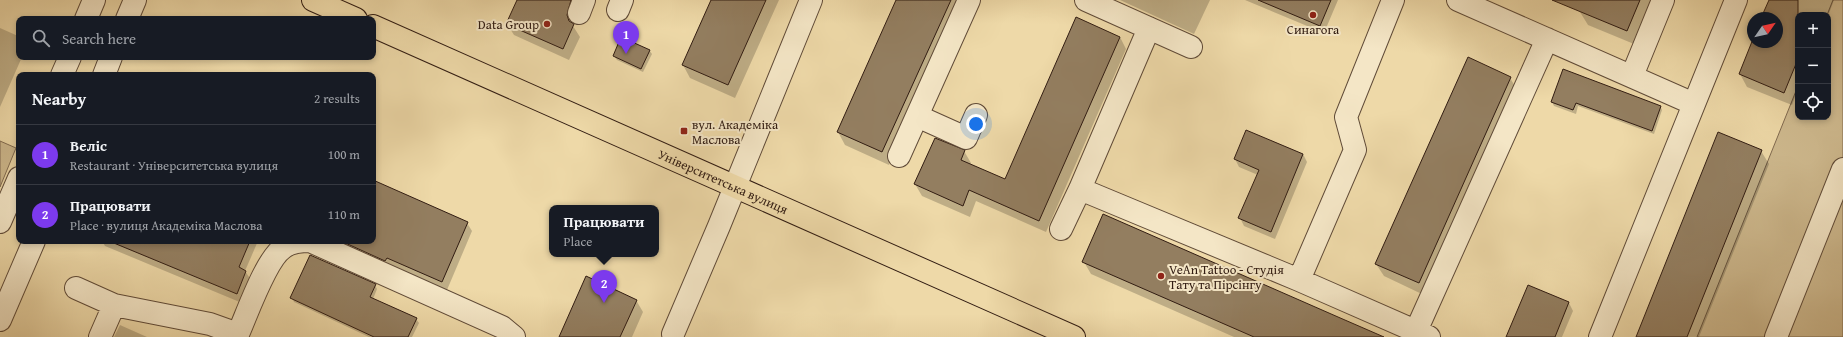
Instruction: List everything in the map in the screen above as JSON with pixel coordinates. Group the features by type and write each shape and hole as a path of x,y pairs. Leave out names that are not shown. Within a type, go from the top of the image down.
{"main road":[{"path":"313,0 349,16"},
{"name":"Університетська вулиця","path":"376,27 1074,337"}],"street":[{"path":"87,16 94,0"},
{"path":"128,16 135,0"},
{"path":"673,334 811,0"},
{"path":"899,156 969,0"},
{"path":"1086,0 1191,47"},
{"path":"1299,280 1356,150 1346,116 1393,0"},
{"path":"1458,0 1694,104"},
{"path":"1632,76 1663,0"},
{"path":"1600,337 1736,0"},
{"path":"1061,229 1080,189 1149,28"},
{"path":"1080,189 1299,280 1423,334 1547,39"},
{"path":"63,72 69,60"},
{"path":"105,72 110,60"},
{"path":"917,116 966,138 976,116"},
{"path":"1776,337 1843,169"},
{"path":"0,222 16,185"},
{"path":"0,320 33,244"},
{"path":"76,288 114,305 210,324 238,334 272,260 283,247 290,244"},
{"path":"317,244 502,327 514,337"},
{"path":"100,337 114,305"}],"shaded area":[{"path":"1833,0 1843,0 1843,337 1697,337 1795,93 1795,120 1831,120 1831,12 1828,12"},
{"path":"0,141 16,148 0,187"}],"building":[{"name":"Data Group","path":"517,0 571,0 567,15 569,21 574,24 563,49 506,24"},
{"path":"711,0 766,0 728,85 682,65"},
{"path":"896,0 951,0 882,152 837,132"},
{"name":"Синагога","path":"1258,0 1331,0 1320,26"},
{"path":"1552,0 1640,0 1627,31"},
{"path":"1769,0 1798,0 1798,12 1795,12 1795,66 1784,93 1739,74 1749,48 1783,48 1783,12 1764,12"},
{"path":"1076,17 1120,37 1039,221 969,190 963,206 914,184 935,138 965,150 961,160 1005,179"},
{"path":"621,37 650,50 641,69 613,56"},
{"path":"1468,57 1511,77 1419,283 1375,264"},
{"path":"1563,69 1661,106 1652,131 1576,103 1573,110 1551,102"},
{"path":"1246,130 1303,154 1271,232 1238,218 1259,170 1234,159"},
{"path":"1718,132 1762,150 1687,337 1636,337"},
{"path":"376,181 468,222 442,282 387,258 385,261 348,244 376,244"},
{"path":"1103,214 1384,337 1254,337 1082,262"},
{"path":"116,244 249,244 239,267 246,271 237,294"},
{"path":"310,255 376,284 370,297 417,318 408,337 374,337 290,298"},
{"path":"586,276 637,300 620,337 559,337"},
{"path":"1528,285 1569,302 1555,337 1506,337"}],"place":[{"name":"Синагога","path":"1313,15"},
{"name":"Data Group","path":"547,24"},
{"name":"Веліс","path":"626,54"},
{"name":"вул. Академіка Маслова","path":"684,131"},
{"name":"VeAn Tattoo - Студія Тату та Пірсінгу","path":"1161,276"},
{"name":"Працювати","path":"604,303"}]}
